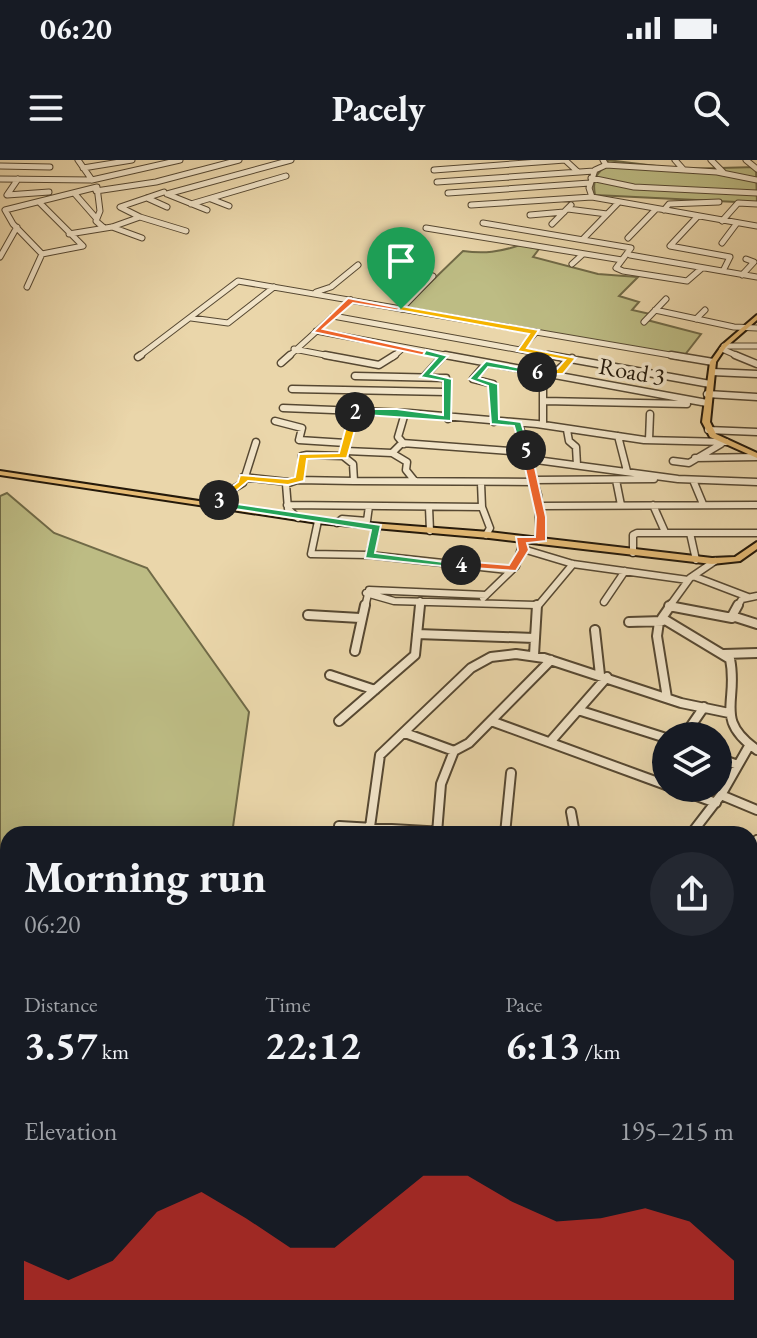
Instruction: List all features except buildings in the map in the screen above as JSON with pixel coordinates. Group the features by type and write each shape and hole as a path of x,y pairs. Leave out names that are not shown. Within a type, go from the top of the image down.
{"main road":[{"path":"757,317 752,327 735,332 713,362 707,401 708,430 757,457"},
{"path":"0,473 318,521 486,535 696,560 737,559 757,545"}],"street":[{"path":"46,160 61,181"},
{"path":"78,160 95,179 98,213 104,228"},
{"path":"83,168 132,160"},
{"path":"139,160 147,169"},
{"path":"0,179 95,179 180,160"},
{"path":"2,210 97,189 156,182 239,160"},
{"path":"75,194 88,211 98,213 291,160"},
{"path":"434,170 565,160 577,171"},
{"path":"639,160 645,168"},
{"path":"675,160 683,169"},
{"path":"711,160 724,174"},
{"path":"746,160 757,169"},
{"path":"592,197 590,180 604,162 757,180"},
{"path":"0,166 50,167"},
{"path":"139,171 166,193 207,210"},
{"path":"437,182 594,171"},
{"path":"191,204 286,176"},
{"path":"3,195 18,179"},
{"path":"448,193 590,180 634,187 757,193"},
{"path":"3,195 49,192"},
{"path":"552,224 580,197"},
{"path":"471,205 592,197 757,226"},
{"path":"146,198 167,207"},
{"path":"209,199 229,206"},
{"path":"664,210 672,203 719,202"},
{"path":"40,203 83,247 42,254"},
{"path":"583,239 618,203"},
{"path":"722,221 738,203 757,204"},
{"path":"120,207 140,217 186,231"},
{"path":"628,238 656,209"},
{"path":"2,210 42,254"},
{"path":"530,215 566,210 608,214"},
{"path":"698,216 670,246 730,257 723,271"},
{"path":"69,234 112,227 140,217"},
{"path":"483,223 631,248 630,255"},
{"path":"722,243 737,223"},
{"path":"482,237 499,226"},
{"path":"0,257 17,227"},
{"path":"112,227 142,238"},
{"path":"426,228 622,260"},
{"path":"535,256 543,249"},
{"path":"391,253 388,260 398,261 433,276 401,309"},
{"path":"27,287 42,254"},
{"path":"572,264 582,255"},
{"path":"702,268 691,280 683,281 618,269 622,260 630,255 757,277"},
{"path":"742,275 755,262 746,259"},
{"path":"315,293 331,287 358,265"},
{"path":"138,357 191,318 233,281 713,362"},
{"path":"191,318 228,323 274,287"},
{"path":"644,322 666,299"},
{"path":"281,363 349,300"},
{"path":"655,310 735,332"},
{"path":"696,319 705,310"},
{"path":"333,316 710,384"},
{"path":"316,331 551,375 559,374 572,358"},
{"path":"521,349 536,332"},
{"path":"723,347 757,346"},
{"path":"723,347 757,364"},
{"path":"612,365 624,348"},
{"path":"294,349 379,365 385,364 402,349"},
{"path":"424,377 443,356"},
{"path":"486,364 473,379 493,384 494,422"},
{"path":"712,372 757,374"},
{"name":"Road 3","path":"559,374 707,401"},
{"path":"355,376 447,379 448,419"},
{"path":"543,387 543,425"},
{"path":"292,389 447,392"},
{"path":"544,401 707,401 757,397"},
{"path":"283,408 405,413 543,425 649,440 726,442"},
{"path":"345,450 354,412"},
{"path":"404,444 398,437 405,413"},
{"path":"649,440 650,414"},
{"path":"275,421 302,428 299,440 324,442 345,450 354,466 354,481"},
{"path":"518,424 527,445 535,481 540,541"},
{"path":"567,430 569,441 576,447 577,465"},
{"path":"708,430 757,432"},
{"path":"219,504 219,497 243,484 243,477 260,442 250,434"},
{"path":"618,436 627,471"},
{"path":"673,461 687,464 726,442"},
{"path":"392,453 404,444 527,455 673,478 757,482"},
{"path":"292,481 302,475 303,456 345,450 392,453 407,462 406,470 414,480"},
{"path":"695,458 757,457"},
{"path":"243,477 292,481 480,482 673,478"},
{"path":"616,480 621,505"},
{"path":"693,480 703,504"},
{"path":"292,481 289,506 298,518"},
{"path":"480,482 482,507 490,527 486,535"},
{"path":"653,505 665,532"},
{"path":"539,506 757,505"},
{"path":"289,506 482,507"},
{"path":"337,523 342,519 367,521 369,506"},
{"path":"429,507 430,531"},
{"path":"318,521 311,554 369,555 508,570"},
{"path":"369,555 377,528"},
{"path":"690,533 696,560"},
{"path":"633,553 634,534 757,533"},
{"path":"366,593 394,601 484,599 508,570 516,566 523,549 520,539"},
{"path":"523,549 573,564 691,578 753,597"},
{"path":"667,698 657,636 661,621 691,578 715,561"},
{"path":"534,655 536,605 573,564"},
{"path":"604,602 625,571"},
{"path":"366,593 377,589 536,605"},
{"path":"355,651 366,593"},
{"path":"729,615 742,599 753,597"},
{"path":"339,721 414,656 420,601"},
{"path":"669,606 729,615 757,624"},
{"path":"308,615 360,618"},
{"path":"629,622 661,621 723,654 732,665 729,713 735,732 753,748 732,776"},
{"path":"550,742 604,676 595,630"},
{"path":"417,634 534,638"},
{"path":"723,654 757,653"},
{"path":"370,826 380,755 483,659 513,656 551,660 667,698 729,713"},
{"path":"438,826 441,784 454,751 469,743 551,660"},
{"path":"330,675 375,690"},
{"path":"694,722 704,707"},
{"path":"578,710 652,734"},
{"path":"491,721 652,780"},
{"path":"405,733 454,751"},
{"path":"732,763 738,765"},
{"path":"506,826 511,773"},
{"path":"697,826 717,802"},
{"path":"729,802 757,810"},
{"path":"571,812 574,826"}],"shaded area":[{"path":"607,160 681,169 756,167 757,203 595,195 595,181 609,164"},
{"path":"520,245 539,249 533,257 598,274 638,277 619,296 639,302 632,310 650,314 647,320 701,334 684,356 404,308 463,251 492,252"},
{"path":"7,493 54,533 147,568 249,712 233,826 0,826 0,496"}],"route":[{"path":"351,300 401,309 536,332 521,349 572,358 559,372 551,375 486,364 473,379 493,384 494,422 518,424 522,441 527,445 525,452 531,462 541,517 540,541 520,539 523,550 515,568 508,570 369,555 377,528 219,504 219,497 243,484 243,477 288,482 300,479 303,456 343,456 354,412 397,412 448,419 447,379 424,377 443,356 316,331 351,300"}]}
